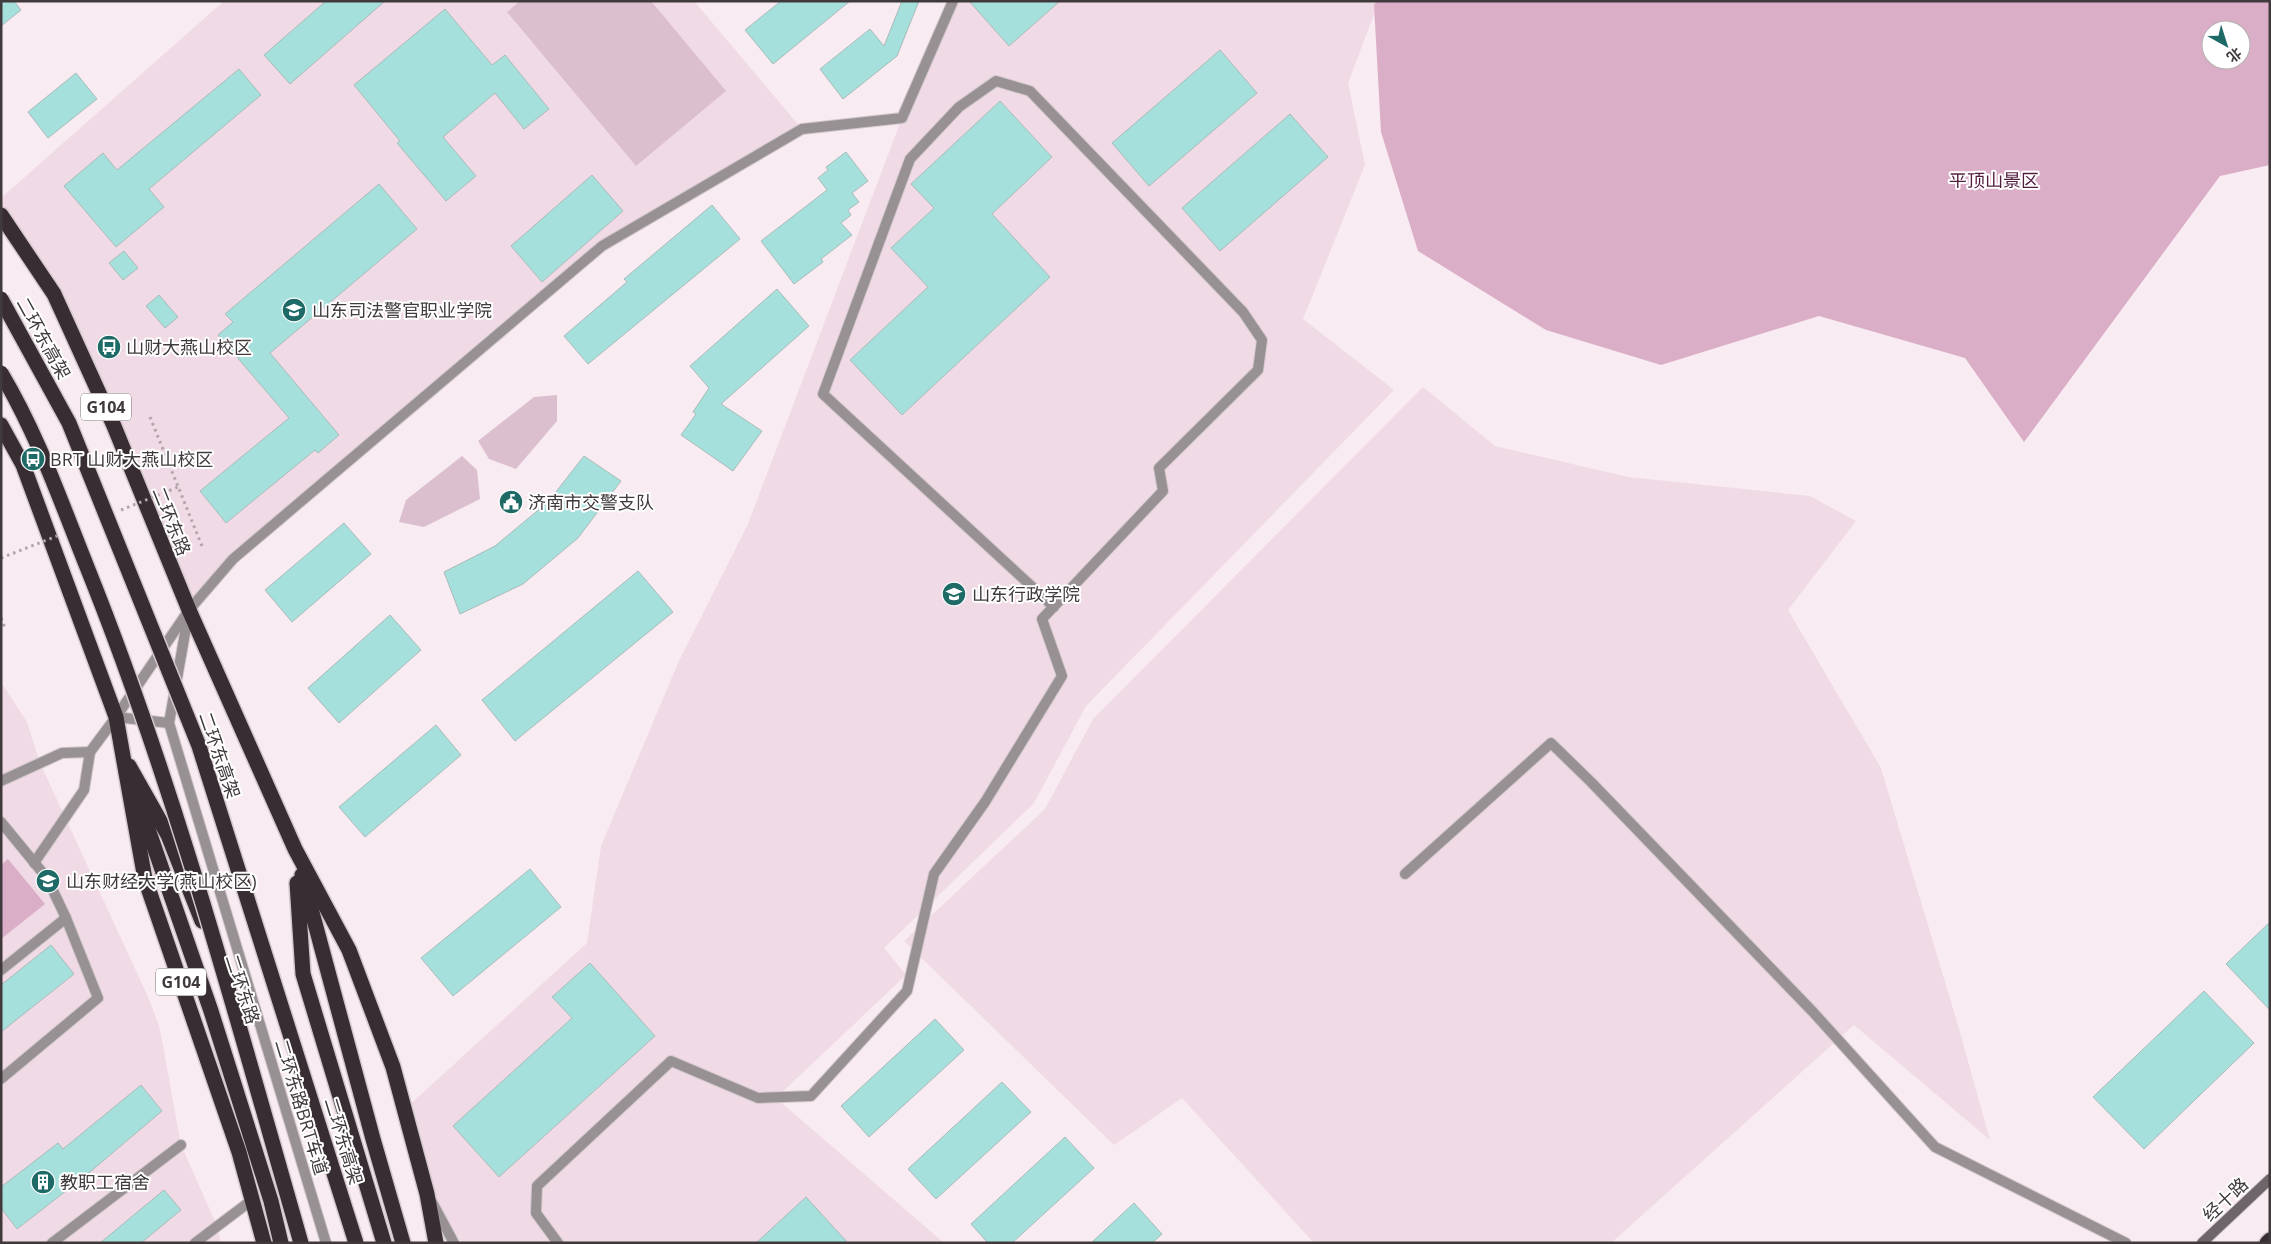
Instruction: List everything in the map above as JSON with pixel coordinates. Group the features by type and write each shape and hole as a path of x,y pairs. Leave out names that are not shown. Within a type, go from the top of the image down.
{"highway":[{"name":"二环东路","path":"1,215 54,294 114,426 189,610 295,849 349,950 393,1067 427,1194 436,1243"},
{"name":"二环东高架","path":"1,299 69,423 199,746 356,1243"},
{"path":"1,372 46,464 120,648 168,792 302,1243"},
{"name":"二环东路","path":"1,424 23,465 116,717 145,879 239,1152 264,1243"},
{"name":"二环东路","path":"123,756 168,835 200,914 302,1243"},
{"path":"123,756 211,1011 271,1201 281,1243"},
{"name":"二环东路","path":"295,849 303,974 384,1243"},
{"path":"295,849 372,1139 403,1243"},
{"path":"2267,1243 2270,1240"}],"main road":[{"name":"经十路","path":"2202,1243 2270,1179"}],"street":[{"path":"34,863 84,790 90,752 189,610 233,559 602,246 802,129 902,118 954,1"},
{"path":"558,1243 536,1213 537,1186 672,1061 758,1098 811,1096 907,991 934,874 985,802 1062,676 1042,619 1054,607 1163,491 1159,468 1258,370 1262,340 1243,312 1030,92 996,81 959,107 910,158 823,394 1054,607"},
{"name":"二环东路BRT车道","path":"189,610 169,723 326,1243"},
{"path":"116,717 169,723"},
{"path":"1406,874 1550,744 1591,782 1813,1012 1935,1147 2126,1243"},
{"path":"1,781 62,752 90,752"},
{"path":"1,822 47,878 66,918 98,998 1,1079"},
{"path":"1,970 66,918"},
{"path":"52,1243 181,1145"},
{"path":"427,1194 454,1243"},
{"path":"195,1243 252,1200"}],"path":[{"path":"150,418 202,546"},
{"path":"1,618 5,628"}],"shaded area":[{"name":"山东司法警官职业学院","path":"224,1 694,1 802,129 602,246 233,559 189,610 54,294 1,215 1,198"},
{"path":"520,1 651,1 726,91 636,166 507,12"},
{"name":"山东行政学院","path":"953,1 1379,1 1348,83 1365,165 1303,319 1394,390 1086,706 1034,803 884,948 906,975 776,1098 944,1243 462,1243 427,1194 405,1109 587,943 601,846 678,663 748,524 902,118"},
{"path":"1423,387 1495,446 1628,477 1810,496 1856,521 1788,610 1881,768 1957,1022 1990,1140 1854,1025 1611,1243 1314,1243 1182,1098 1114,1145 904,941 1045,809 1093,719"},
{"path":"557,395 557,421 516,469 489,459 478,441 534,397"},
{"path":"462,456 477,470 480,499 424,527 399,522 406,500"},
{"name":"山东财经大学(燕山校区)","path":"1,682 27,722 40,763 149,999 160,1029 181,1145 217,1226 221,1243 1,1243"}],"green space":[{"name":"平顶山景区","path":"1377,1 2270,1 2270,165 2220,176 2024,442 1965,358 1819,316 1661,365 1546,330 1418,251 1381,132 1374,5"},
{"path":"8,859 45,904 1,939 1,865"}],"building":[{"path":"1,1 14,1 21,10 1,26"},
{"path":"326,1 385,1 290,84 264,55"},
{"path":"781,1 850,1 773,64 745,30"},
{"path":"902,1 919,1 897,56 843,99 820,69 870,29 884,46"},
{"path":"969,1 1060,1 1009,46"},
{"path":"445,9 492,65 505,55 549,109 524,129 495,93 443,137 476,176 446,201 397,143 400,141 354,85"},
{"path":"1220,50 1257,93 1149,186 1112,143"},
{"path":"239,69 261,95 149,189 164,207 116,247 64,186 103,153 117,170"},
{"path":"76,73 97,99 48,138 28,112"},
{"path":"1000,101 1052,157 992,214 1050,277 902,415 850,360 928,287 891,248 934,208 911,184"},
{"path":"1290,114 1328,157 1220,251 1182,208"},
{"path":"846,152 868,181 852,193 859,202 848,210 851,215 841,223 852,235 821,259 823,262 794,284 761,241 827,190 818,178 828,170 826,167"},
{"path":"592,175 623,211 542,282 511,246"},
{"path":"379,184 417,229 270,353 339,435 318,453 315,450 226,523 200,491 289,418 218,335 233,322 225,314"},
{"path":"712,205 740,239 588,364 564,336 627,282 624,279"},
{"path":"124,251 138,268 123,280 109,263"},
{"path":"777,289 809,326 721,404 762,431 733,471 681,435 696,414 693,412 709,388 690,366"},
{"path":"159,295 178,317 165,328 146,306"},
{"path":"584,456 621,481 578,538 523,584 460,614 444,572 495,546 548,502"},
{"path":"344,523 371,554 292,622 265,590"},
{"path":"638,571 673,612 515,741 482,700"},
{"path":"390,615 421,650 339,723 308,688"},
{"path":"436,725 461,755 365,837 339,807"},
{"path":"530,869 561,907 453,996 421,958"},
{"path":"2270,922 2270,1010 2226,964"},
{"path":"51,945 74,974 1,1032 1,985"},
{"path":"590,963 655,1036 499,1177 453,1126 572,1018 552,997"},
{"path":"2204,991 2254,1043 2144,1149 2093,1097"},
{"path":"935,1019 964,1050 869,1137 841,1106"},
{"path":"1002,1082 1031,1112 936,1199 908,1169"},
{"path":"141,1085 162,1111 84,1177 17,1229 1,1208 1,1187 58,1143 63,1149"},
{"path":"1065,1137 1094,1168 1012,1243 988,1243 971,1224"},
{"name":"教职工宿舍","path":"164,1190 181,1210 141,1243 100,1243"},
{"path":"806,1197 848,1243 756,1243"},
{"path":"1134,1203 1162,1234 1152,1243 1091,1243"}],"place":[{"name":"山东司法警官职业学院","path":"294,310"},
{"name":"山财大燕山校区","path":"109,347"},
{"name":"BRT 山财大燕山校区","path":"33,459"},
{"name":"济南市交警支队","path":"511,502"},
{"name":"山东行政学院","path":"954,594"},
{"name":"山东财经大学(燕山校区)","path":"48,881"},
{"name":"教职工宿舍","path":"43,1182"}]}
